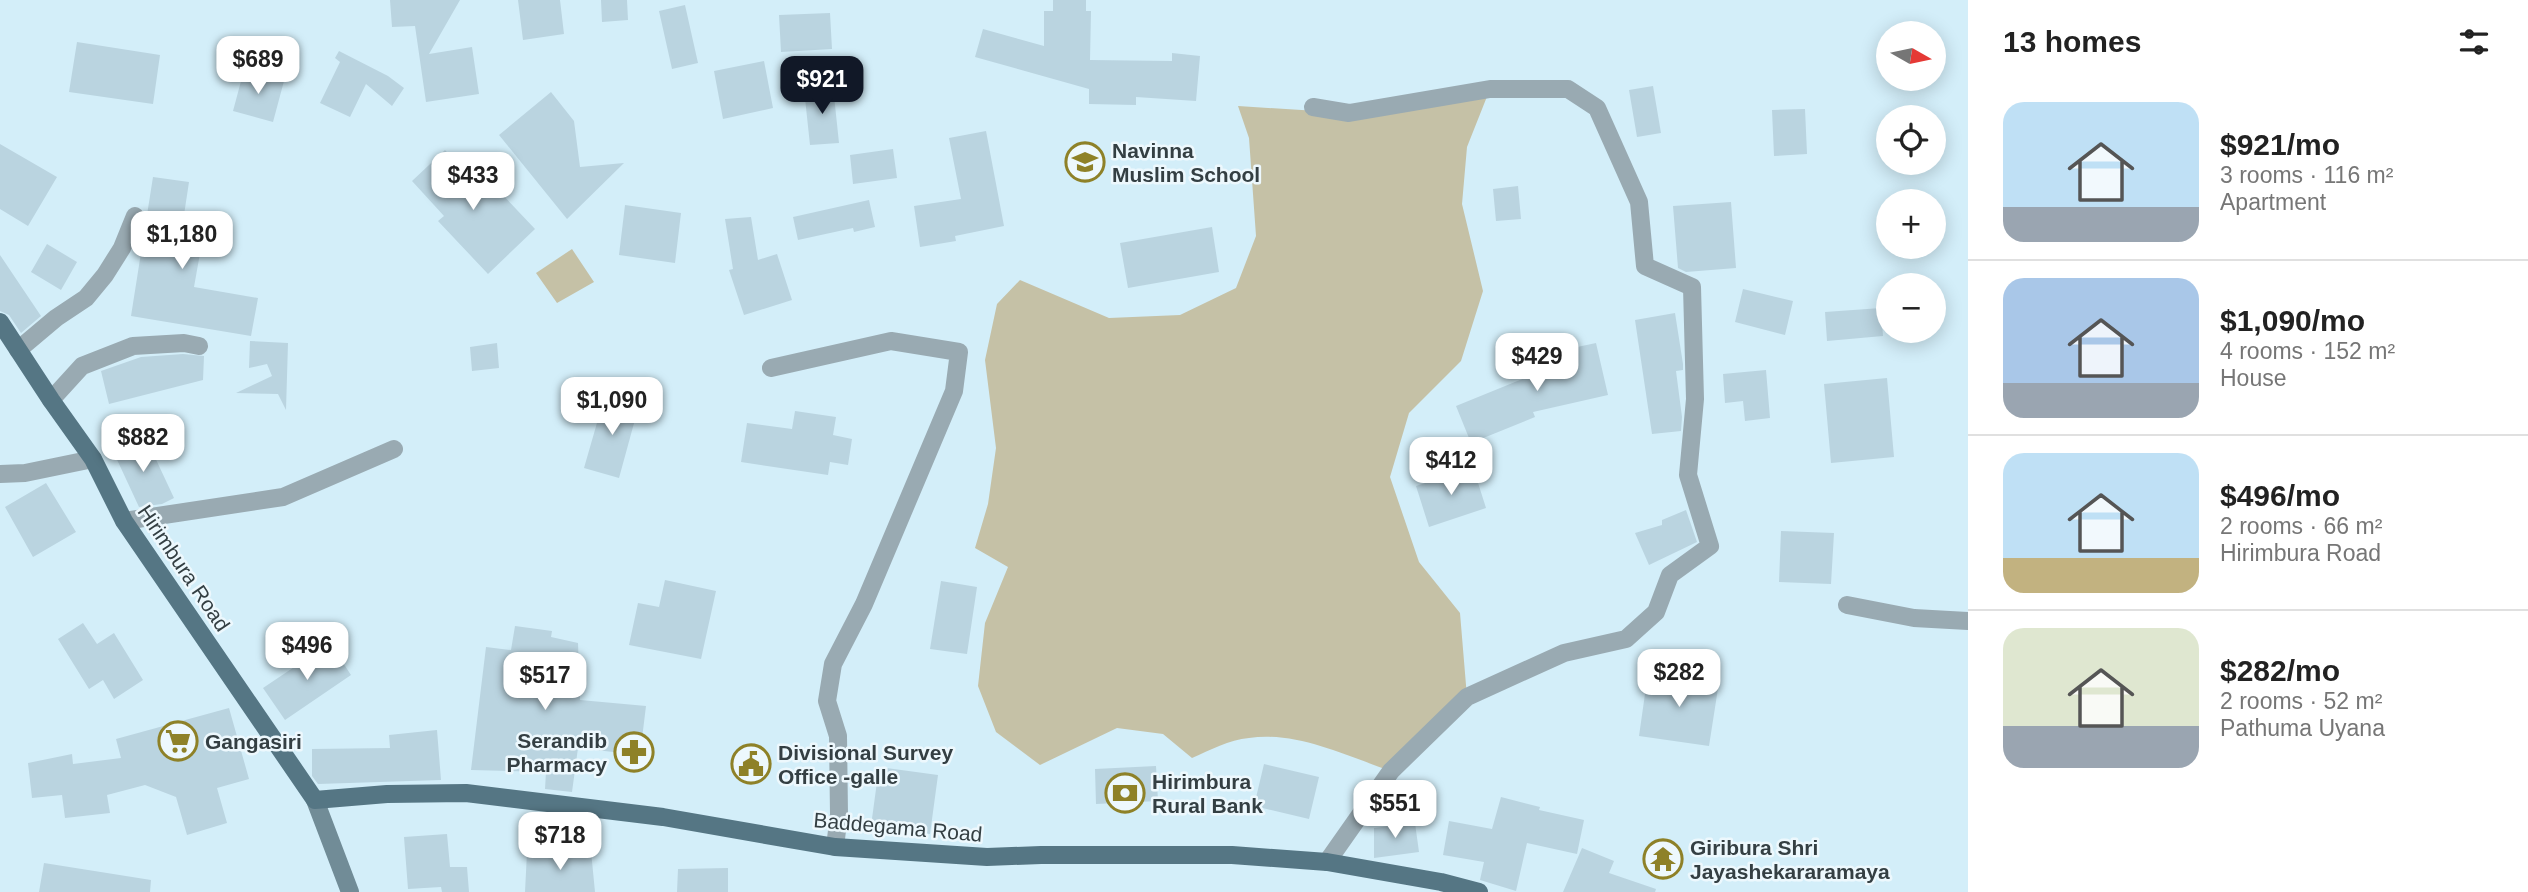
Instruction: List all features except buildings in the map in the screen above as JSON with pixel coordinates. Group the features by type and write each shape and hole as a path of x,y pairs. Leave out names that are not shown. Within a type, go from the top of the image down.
{"main road":[{"name":"Hirimbura Road","path":"0,322 93,459 124,522 315,800"},
{"name":"Baddegama Road","path":"315,800 387,794 466,793 663,817 835,847 988,858 1041,855 1232,855 1327,862 1441,882 1479,892"},
{"path":"315,800 350,892"}],"street":[{"path":"1313,107 1349,113 1490,89 1568,89 1597,108 1639,202 1645,265 1692,287 1695,399 1688,475 1710,546 1670,575 1657,612 1626,639 1564,653 1467,697 1391,771 1327,862"},
{"path":"18,350 56,318 86,298 122,248 135,216"},
{"path":"771,368 891,341 959,352 954,391 864,604 833,664 827,701 838,736 839,814 835,847"},
{"path":"51,400 82,366 133,346 184,343 199,346"},
{"path":"124,522 283,497 394,449"},
{"path":"0,474 25,473 93,459"},
{"path":"1847,605 1914,618 1968,621"}],"shaded area":[{"path":"1490,89 1467,147 1462,204 1483,291 1461,361 1409,413 1390,477 1419,562 1460,613 1467,697 1391,771 1321,746 1285,738 1249,738 1234,741 1192,758 1163,734 1117,728 1040,765 996,732 978,686 985,623 1008,567 975,548 988,504 996,448 985,360 997,304 1020,280 1109,318 1180,315 1236,288 1256,236 1249,138 1238,106 1349,113"},
{"path":"572,249 594,282 557,303 536,273"}],"place":[{"name":"Navinna Muslim School","path":"1085,162"},
{"name":"Gangasiri","path":"178,741"},
{"name":"Serandib Pharmacy","path":"634,752"},
{"name":"Divisional Survey Office -galle","path":"751,764"},
{"name":"Hirimbura Rural Bank","path":"1125,793"},
{"name":"Giribura Shri Jayashekararamaya","path":"1663,859"}]}
